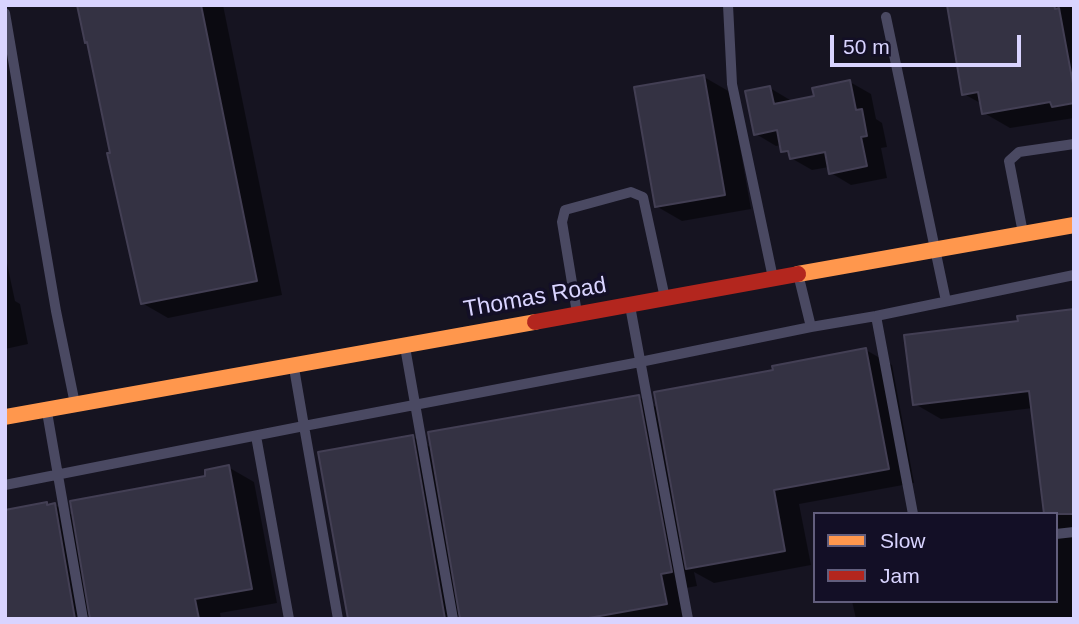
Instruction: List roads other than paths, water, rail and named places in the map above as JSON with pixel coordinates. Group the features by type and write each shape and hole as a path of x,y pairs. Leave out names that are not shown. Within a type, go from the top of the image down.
{"street":[{"name":"Thomas Road","path":"5,417 1074,225"}],"lane":[{"path":"728,5 732,85 773,279"},
{"path":"5,13 56,311 75,404"},
{"path":"887,17 946,301"},
{"path":"1023,234 1009,162 1019,152 1074,144"},
{"path":"577,314 562,222 565,210 631,192 643,197 665,298"},
{"path":"798,274 811,327"},
{"path":"5,485 1074,275"},
{"path":"629,305 688,619"},
{"path":"876,316 913,512"},
{"path":"405,345 453,619"},
{"path":"293,365 338,619"},
{"path":"47,409 83,619"},
{"path":"256,436 289,619"}]}
